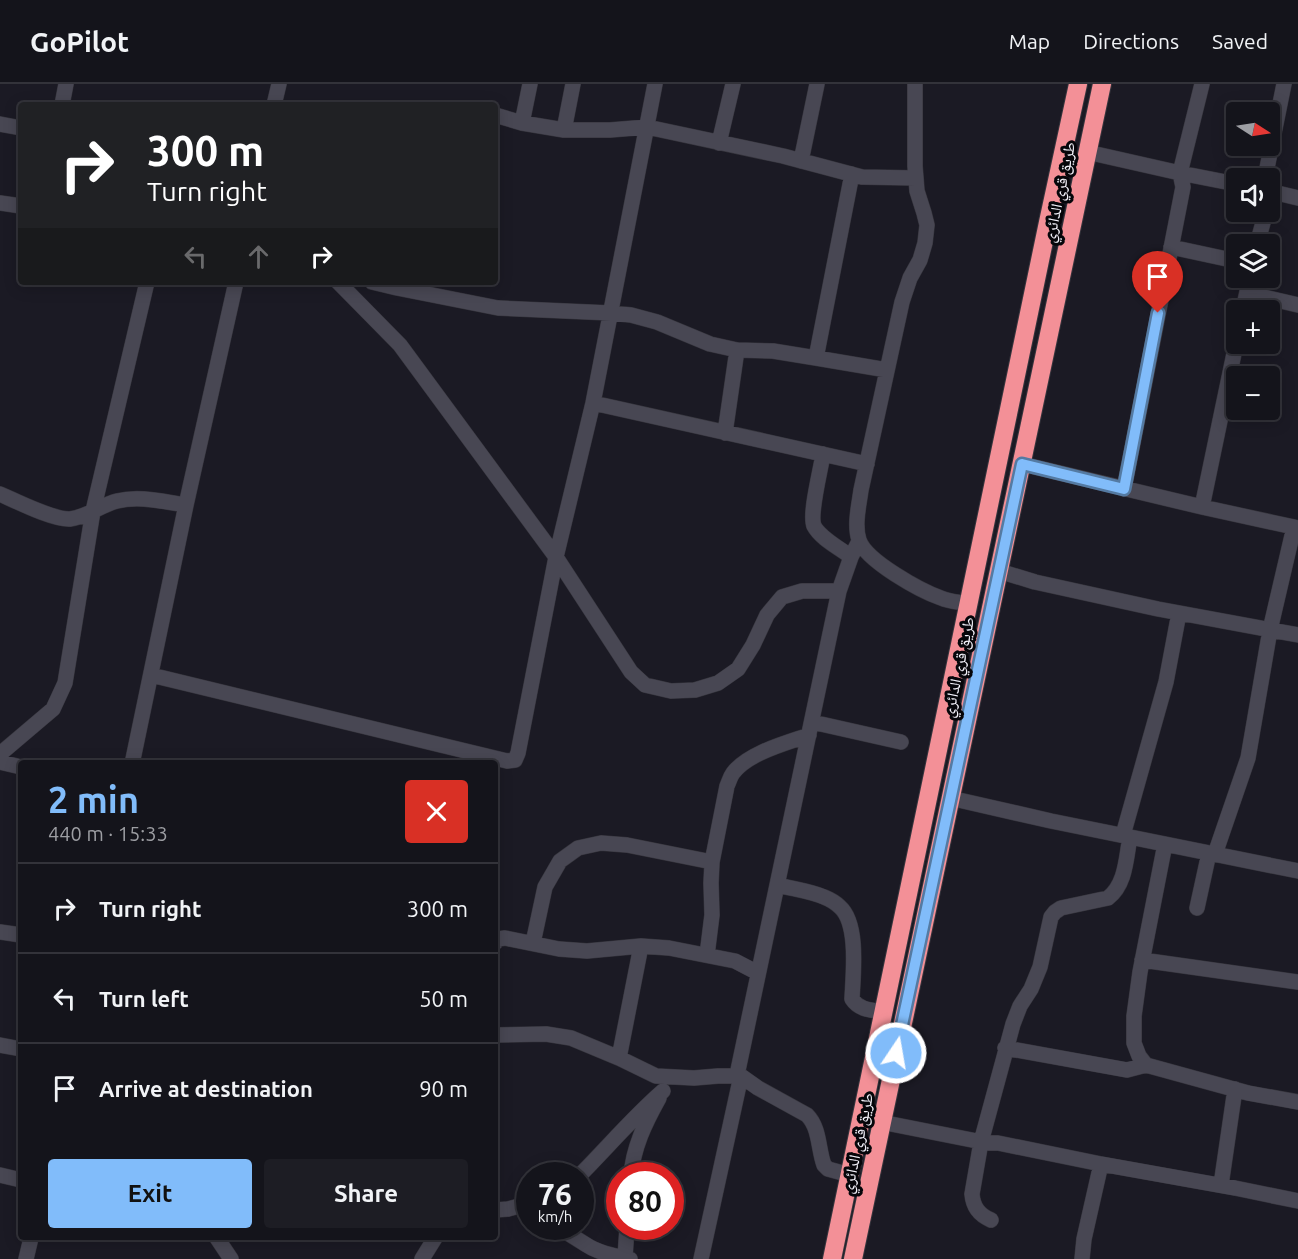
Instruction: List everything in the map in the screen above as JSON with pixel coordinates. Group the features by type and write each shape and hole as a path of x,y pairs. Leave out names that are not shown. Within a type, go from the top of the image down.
{"highway":[{"name":"طريق قري الدائري","path":"832,1259 1078,84"},
{"name":"طريق قري الدائري","path":"853,1259 1102,84"},
{"path":"1048,222 1071,227"}],"street":[{"path":"63,102 66,84"},
{"path":"275,102 279,84"},
{"path":"522,123 530,84"},
{"path":"564,130 573,84"},
{"path":"151,675 507,761 515,760 556,556 593,403 655,84"},
{"path":"719,143 733,84"},
{"path":"801,161 817,84"},
{"path":"915,84 915,166 917,191 927,225 925,243 902,302 857,518 859,540 864,550 893,574 942,599 969,604"},
{"path":"1124,489 1183,187 1180,173 1202,84"},
{"path":"1272,168 1284,84"},
{"path":"498,116 522,123 564,130 647,127 862,177 916,178"},
{"path":"0,124 18,127"},
{"path":"1087,152 1226,182"},
{"path":"816,358 852,174"},
{"path":"1280,193 1298,198"},
{"path":"0,203 18,206"},
{"path":"1171,247 1226,259"},
{"path":"0,753 53,709 65,683 93,512 146,285"},
{"path":"133,760 186,505 235,285"},
{"path":"341,285 400,345 556,556 631,672 645,685 670,691 695,690 718,683 738,669 753,645 767,615 783,597 802,591 839,591"},
{"path":"384,285 498,308 631,315 657,322 710,344 737,350 773,351 888,370"},
{"path":"1245,300 1248,288"},
{"path":"1247,293 1298,305"},
{"path":"725,433 737,350"},
{"path":"1202,507 1234,354"},
{"path":"593,403 867,464"},
{"path":"823,454 813,506 813,524 821,535 851,557"},
{"path":"1022,464 1296,528 1270,630 1248,758 1212,854 1197,908"},
{"path":"0,494 47,514 69,519 93,512 116,501 136,497 186,505"},
{"path":"701,1259 758,973 839,591 859,540"},
{"path":"999,571 1035,582 1179,613 1298,635"},
{"path":"991,1220 981,1215 974,1206 972,1194 981,1142 1005,1048 1020,1006 1038,973 1055,912 1061,908 1108,898 1123,877 1127,836 1166,682 1179,613"},
{"path":"707,955 712,915 712,862 727,786 732,774 751,759 811,729 901,742"},
{"path":"0,762 18,765"},
{"path":"950,798 1298,872"},
{"path":"533,943 545,887 560,861 578,848 602,843 627,845 712,862"},
{"path":"1146,1065 1134,1044 1134,1016 1142,960 1165,844"},
{"path":"778,885 822,896 840,907 850,927 854,950 852,999 860,1007 884,1012"},
{"path":"0,933 18,935"},
{"path":"498,939 505,938 559,949 587,951 641,946 676,949 735,962 758,973"},
{"path":"619,1058 641,946"},
{"path":"1142,960 1298,982"},
{"path":"498,1035 557,1035 571,1038 656,1076 671,1078 739,1076 807,1115 816,1131 824,1165 828,1169 850,1175"},
{"path":"0,1045 18,1048"},
{"path":"1005,1048 1127,1070 1146,1065 1235,1089 1298,1102"},
{"path":"632,1162 637,1144 671,1078"},
{"path":"1221,1185 1235,1089"},
{"path":"593,1162 643,1108 663,1091"},
{"path":"881,1122 1298,1201"},
{"path":"1082,1259 1084,1239 1101,1164"},
{"path":"0,1175 18,1179"},
{"path":"501,1210 516,1206"},
{"path":"501,1210 516,1213"},
{"path":"26,1259 31,1240"},
{"path":"218,1240 231,1259"},
{"path":"422,1259 434,1240"},
{"path":"578,1240 607,1256 628,1258 627,1240"}],"route":[{"path":"896,1053 1022,464 1124,489 1158,313"}]}
